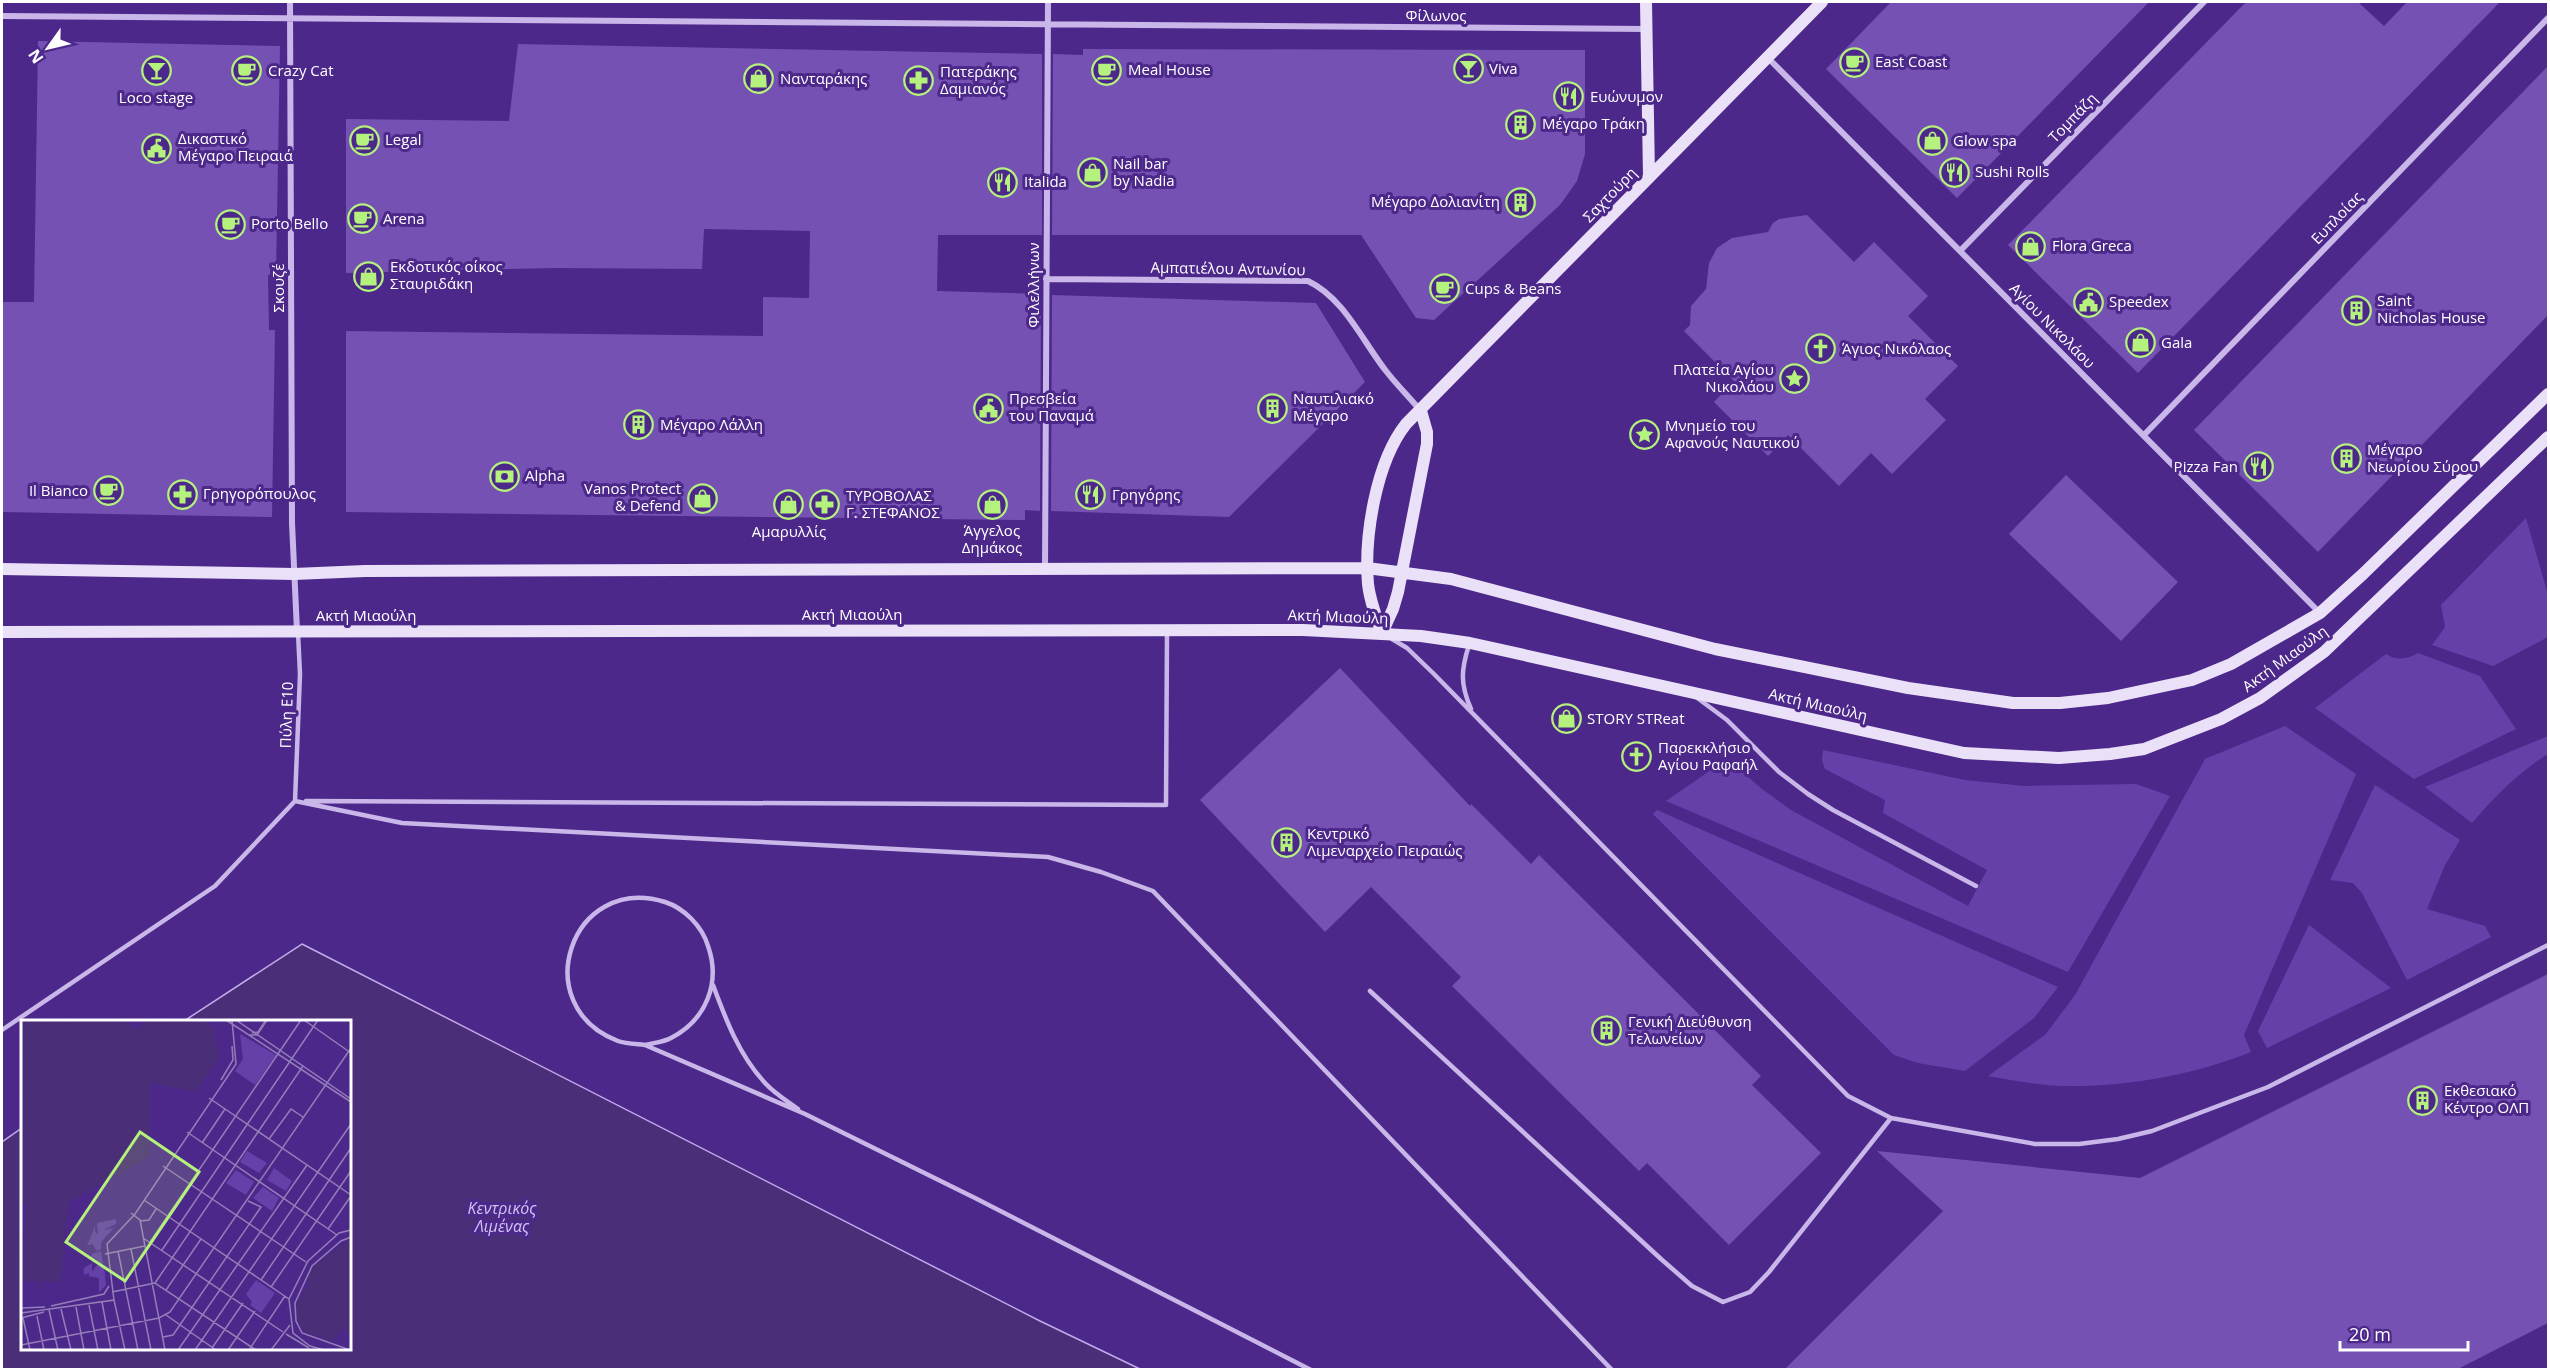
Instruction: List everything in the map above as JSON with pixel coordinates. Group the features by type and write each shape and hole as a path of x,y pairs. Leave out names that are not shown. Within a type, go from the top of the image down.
{"main road":[{"path":"1646,2 1649,176"},
{"name":"Σαχτούρη","path":"1382,633 1371,600 1367,568 1371,519 1382,471 1395,438 1649,176 1822,2"},
{"name":"Ακτή Μιαούλη","path":"2,569 294,574 365,571 1367,568 1451,579 1715,649 1908,688 2013,703 2060,704 2108,698 2192,680 2231,664 2320,613 2548,394"},
{"path":"1382,633 1393,609 1427,444 1427,432 1420,411"},
{"name":"Ακτή Μιαούλη","path":"2,632 1327,630 1382,633 1470,643 1964,753 2084,758 2144,749 2221,719 2260,698 2324,652 2548,437"}],"street":[{"name":"Σκουζέ","path":"290,2 292,523 297,631"},
{"name":"Φιλελλήνων","path":"1045,569 1048,2"},
{"name":"Τομπάζη","path":"1960,251 2204,2"},
{"name":"Φίλωνος","path":"2,16 1647,29"},
{"name":"Ευπλοίας","path":"2144,435 2548,18"},
{"name":"Αγίου Νικολάου","path":"1767,57 2320,613"},
{"name":"Αμπατιέλου Αντωνίου","path":"1046,279 1308,281 1322,288 1334,299 1386,372 1420,411"}],"lane":[{"path":"2,1030 216,886 294,801 1166,805 1167,630"},
{"name":"Πύλη Ε10","path":"294,801 300,674 297,631"},
{"path":"1382,633 1407,648 1848,1096 1891,1118 2034,1144 2079,1144 2118,1139 2152,1131 2268,1087 2548,945"},
{"path":"1470,643 1462,668 1464,694 1473,714"},
{"path":"1687,690 1727,720 1779,772 1808,794 1833,810 1976,886"},
{"path":"294,801 402,823 1048,857 1101,872 1153,891 1612,1370"},
{"path":"645,1045 669,1040 690,1026 705,1008 713,985 714,961 706,939 692,919 673,905 650,898 626,898 604,907 585,921 573,942 567,966 569,991 579,1014 597,1031 620,1042 645,1045 805,1114 1311,1370"},
{"path":"713,985 731,1032 749,1062 766,1084 805,1114"},
{"path":"1370,991 1660,1259 1692,1286 1723,1302 1750,1292 1769,1272 1891,1118"}],"shaded area":[{"path":"2526,518 2548,595 2548,637 2493,666 2432,645 2445,627 2441,605"},
{"path":"2418,653 2480,676 2516,729 2414,779 2315,708 2386,654 2394,658 2402,658"},
{"path":"2285,726 2356,774 2244,1035 2251,1052 2183,1073 2136,1082 2056,1086 1988,1076 2046,1034 2075,995 2205,759"},
{"path":"2548,736 2548,754 2508,785 2472,823 2425,787"},
{"path":"1823,750 1965,780 2024,786 2136,784 2170,796 2068,972 1666,801 1727,759 1791,810 1968,906 1987,870 1883,813 1885,800 1825,769 1822,760"},
{"path":"2375,785 2460,840 2444,867 2427,909 2485,926 2491,937 2407,980 2362,893 2353,883 2330,880"},
{"path":"1657,810 2058,987 2034,1018 1965,1071 1918,1063 1894,1055 1653,814"},
{"path":"2309,925 2391,988 2267,1048 2258,1031"}],"water":[{"name":"Κεντρικός Λιμένας","path":"302,944 1040,1321 1140,1369 2,1369 2,1142 21,1129 21,1350 351,1350 351,1020 186,1020"}],"building":[{"path":"1891,2 2149,2 1957,198 1826,69"},
{"path":"2246,2 2358,2 2384,26 2407,2 2500,2 2138,373 2008,245"},
{"path":"38,41 280,46 276,274 268,275 269,330 275,330 272,517 2,512 2,302 34,302"},
{"path":"518,44 1042,54 1042,235 938,235 937,291 1041,294 1040,511 1025,510 1025,520 346,512 346,331 763,336 763,297 809,298 810,231 704,229 702,269 555,268 346,273 346,119 509,121"},
{"path":"1083,49 1585,50 1585,154 1577,181 1560,205 1434,320 1416,318 1361,235 1052,235 1053,54 1083,55"},
{"path":"2548,66 2548,315 2318,552 2194,430"},
{"name":"Άγιος Νικόλαος","path":"1807,215 1854,262 1874,242 1928,296 1908,316 1958,366 1925,399 1946,420 1892,474 1871,453 1839,486 1788,435 1768,456 1714,402 1734,381 1684,331 1690,325 1691,306 1706,289 1709,263 1717,248 1732,238 1768,232 1773,223 1779,219"},
{"path":"1052,295 1316,303 1365,382 1229,517 1051,511"},
{"path":"2066,475 2178,582 2121,641 2009,534"},
{"name":"Γενική Διεύθυνση Τελωνείων","path":"1340,668 1470,806 1471,804 1531,864 1539,855 1761,1076 1752,1085 1821,1153 1729,1245 1647,1163 1639,1171 1452,986 1461,977 1371,887 1325,932 1200,800"},
{"name":"Εκθεσιακό Κέντρο ΟΛΠ","path":"2548,974 2548,1323 2456,1370 1784,1370 1943,1211 1877,1151 2140,1178"}],"place":[{"name":"East Coast","path":"1854,62"},
{"name":"Viva","path":"1468,69"},
{"name":"Meal House","path":"1107,70"},
{"name":"Loco stage","path":"156,71"},
{"name":"Crazy Cat","path":"247,71"},
{"name":"Νανταράκης","path":"759,79"},
{"name":"Πατεράκης Δαμιανός","path":"919,81"},
{"name":"Ευώνυμον","path":"1569,97"},
{"name":"Μέγαρο Τράκη","path":"1521,124"},
{"name":"Legal","path":"364,140"},
{"name":"Glow spa","path":"1932,141"},
{"name":"Δικαστικό Μέγαρο Πειραιά","path":"157,148"},
{"name":"Sushi Rolls","path":"1954,172"},
{"name":"Nail bar by Nadia","path":"1092,173"},
{"name":"Italida","path":"1003,182"},
{"name":"Μέγαρο Δολιανίτη","path":"1521,202"},
{"name":"Arena","path":"362,219"},
{"name":"Porto Bello","path":"230,224"},
{"name":"Flora Greca","path":"2031,246"},
{"name":"Εκδοτικός οίκος Σταυριδάκη","path":"369,276"},
{"name":"Cups & Beans","path":"1444,289"},
{"name":"Speedex","path":"2088,302"},
{"name":"Saint Nicholas House","path":"2356,310"},
{"name":"Gala","path":"2140,343"},
{"name":"Άγιος Νικόλαος","path":"1821,349"},
{"name":"Πλατεία Αγίου Νικολάου","path":"1795,379"},
{"name":"Πρεσβεία του Παναμά","path":"988,408"},
{"name":"Ναυτιλιακό Μέγαρο","path":"1272,408"},
{"name":"Μέγαρο Λάλλη","path":"639,425"},
{"name":"Μνημείο του Αφανούς Ναυτικού","path":"1644,435"},
{"name":"Μέγαρο Νεωρίου Σύρου","path":"2346,459"},
{"name":"Pizza Fan","path":"2259,467"},
{"name":"Alpha","path":"504,476"},
{"name":"Il Bianco","path":"109,491"},
{"name":"Γρηγορόπουλος","path":"182,494"},
{"name":"Γρηγόρης","path":"1091,495"},
{"name":"Vanos Protect & Defend","path":"702,498"},
{"name":"Άγγελος Δημάκος","path":"992,504"},
{"name":"Αμαρυλλίς","path":"789,505"},
{"name":"ΤΥΡΟΒΟΛΑΣ Γ. ΣΤΕΦΑΝΟΣ","path":"825,505"},
{"name":"STORY STReat","path":"1566,719"},
{"name":"Παρεκκλήσιο Αγίου Ραφαήλ","path":"1637,757"},
{"name":"Κεντρικό Λιμεναρχείο Πειραιώς","path":"1286,843"},
{"name":"Γενική Διεύθυνση Τελωνείων","path":"1607,1031"},
{"name":"Εκθεσιακό Κέντρο ΟΛΠ","path":"2423,1100"}]}
